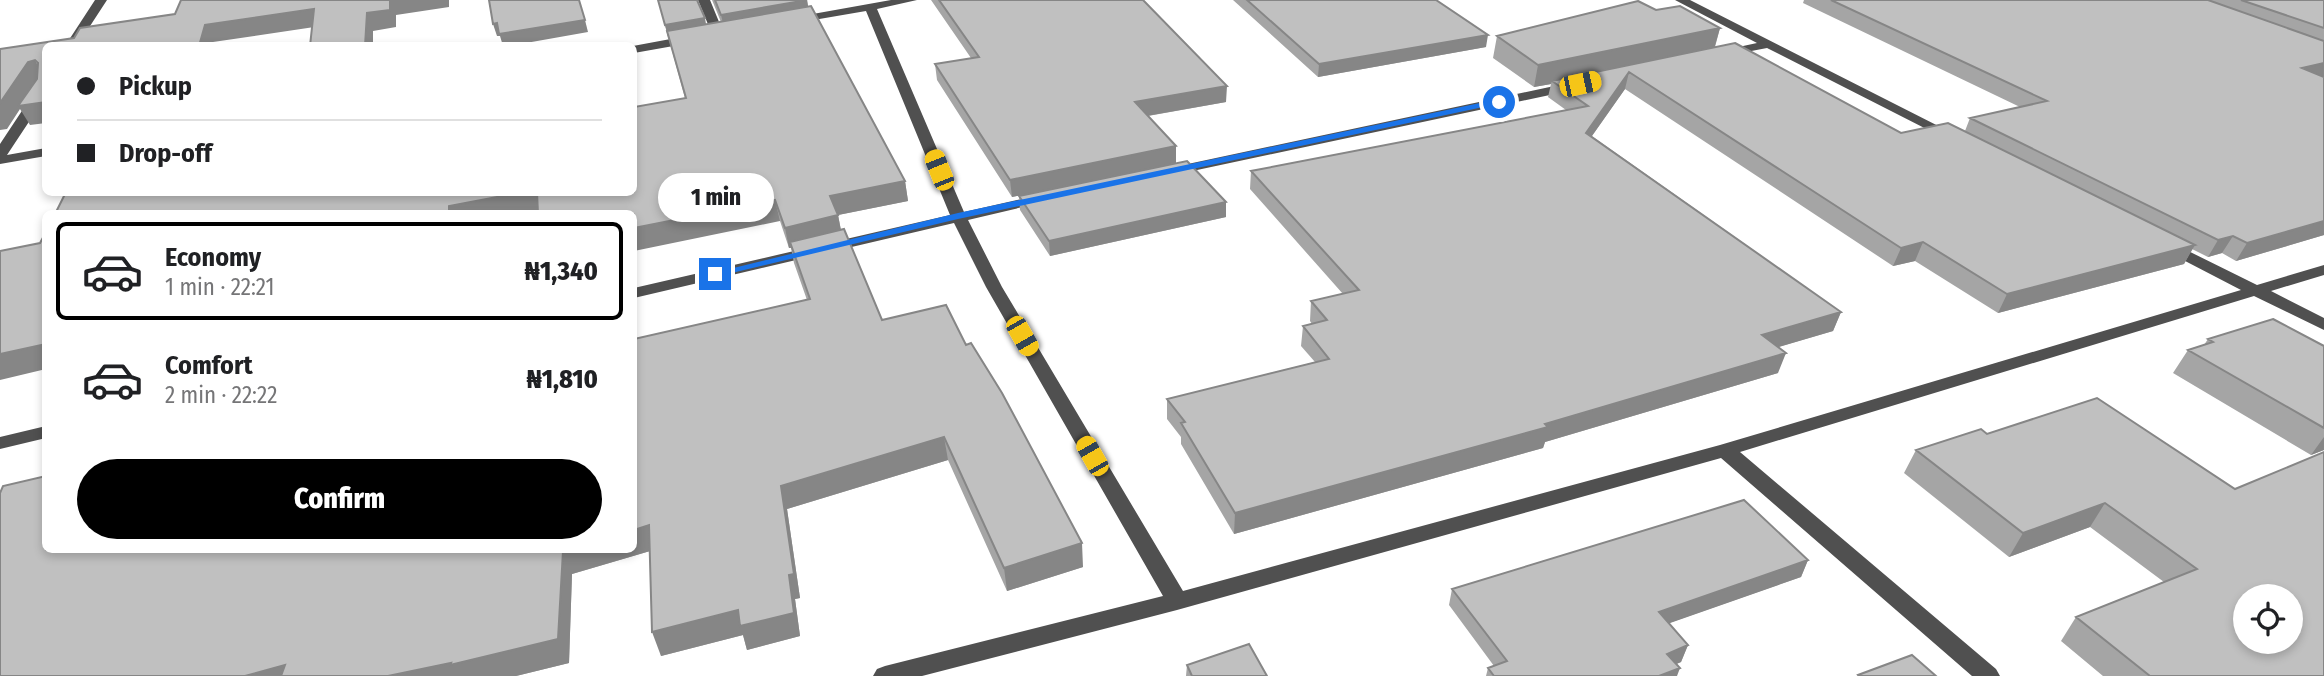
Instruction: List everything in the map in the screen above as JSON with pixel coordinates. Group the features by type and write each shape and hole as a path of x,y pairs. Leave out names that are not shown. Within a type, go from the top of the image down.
{"street":[{"path":"73,42 101,0"},
{"path":"637,48 724,33 704,0"},
{"path":"781,23 911,0"},
{"path":"1681,0 1969,145"},
{"path":"870,7 958,216 994,287 1177,601"},
{"path":"1716,55 1770,44"},
{"path":"1148,176 1594,81"},
{"path":"0,154 42,91"},
{"path":"0,160 42,153"},
{"path":"637,292 1053,196"},
{"path":"2156,240 2324,325"},
{"path":"885,676 1177,601 1725,450 2324,270"},
{"path":"0,443 42,433"},
{"path":"1725,450 1988,676"}],"building":[{"path":"181,0 390,0 390,10 367,13 365,42 310,42 314,9 205,25 200,42 47,42 74,38 80,28 175,14"},
{"path":"489,0 579,0 585,20 499,34 497,23 493,24"},
{"path":"658,0 697,0 705,18 665,25"},
{"path":"715,0 807,0 721,15"},
{"path":"939,0 1143,0 1227,86 1135,102 1176,146 1010,180 935,64 979,57"},
{"path":"1247,0 1436,0 1488,35 1319,64"},
{"path":"1831,0 2208,0 2324,41 2324,63 2302,68 2324,77 2324,221 2247,243 2233,236 2218,240 1970,118 2047,101"},
{"path":"2241,0 2324,0 2324,28"},
{"path":"1638,1 1656,10 1680,6 1720,28 1538,65 1497,36"},
{"path":"811,6 905,181 830,196 838,215 785,228 775,200 637,227 637,210 538,210 537,196 637,196 637,106 686,98 667,31"},
{"path":"42,43 42,103 18,106 37,79 38,63 35,60 28,62 0,103 0,49"},
{"path":"1735,43 1901,133 1948,123 2195,245 2007,294 1923,242 1901,248 1629,72 1586,133 1841,312 1762,335 1786,353 1545,424 1548,427 1235,513 1181,423 1185,422 1167,399 1329,359 1303,326 1327,320 1311,301 1359,290 1251,171 1588,106 1552,81"},
{"path":"1187,161 1226,202 1049,241 1019,196"},
{"path":"64,196 503,196 449,206 449,210 57,210"},
{"path":"844,229 882,320 946,305 966,345 971,343 1002,393 1082,543 1004,568 944,437 781,486 794,574 789,575 794,613 740,626 738,610 652,632 649,525 637,529 637,338 810,299 790,242"},
{"path":"42,239 42,345 0,354 0,251 40,243"},
{"path":"2273,319 2324,346 2324,428 2188,350 2213,342 2208,339"},
{"path":"2097,398 2235,489 2324,452 2324,676 2150,676 2076,617 2197,569 2105,503 2023,533 1916,450 1981,429 1987,434"},
{"path":"42,477 42,553 563,553 558,639 450,665 451,663 388,676 281,676 285,665 245,676 0,676 0,493 3,486"},
{"path":"1744,500 1808,560 1659,612 1688,645 1667,654 1680,668 1659,676 1494,676 1488,668 1507,661 1452,589"},
{"path":"1249,644 1267,676 1192,676 1187,665"},
{"path":"1912,655 1936,676 1858,675"}],"route":[{"path":"715,274 958,216 1499,102"}]}
